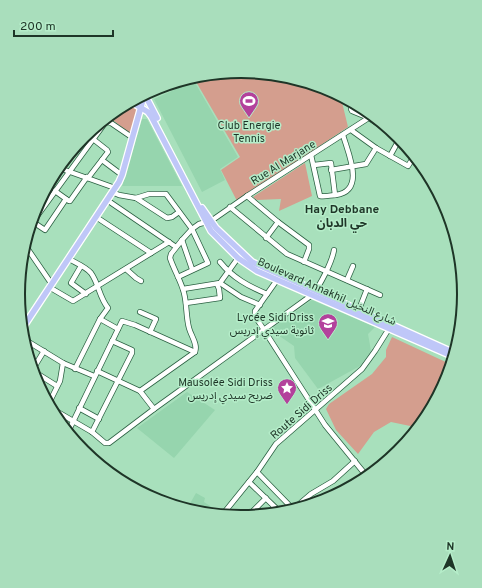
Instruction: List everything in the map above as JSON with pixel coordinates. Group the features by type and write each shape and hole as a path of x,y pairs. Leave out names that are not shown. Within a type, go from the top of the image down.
{"main road":[{"name":"Boulevard Annakhil شارع النخيل","path":"146,100 205,212 211,231 238,258 254,269 277,280 314,293"},
{"path":"27,321 114,190 122,174 143,101"},
{"name":"Boulevard Annakhil شارع النخيل","path":"136,105 148,112 151,116 208,221 252,262 314,293 449,354"},
{"name":"Boulevard Annakhil شارع النخيل","path":"390,327 450,351"}],"street":[{"path":"352,109 352,111 362,115"},
{"name":"Rue Al Marjane","path":"192,229 199,224 208,221 368,119"},
{"path":"110,123 133,138"},
{"path":"350,130 376,148 408,166 411,162"},
{"path":"42,209 98,133"},
{"path":"311,155 320,196 343,194 348,191 353,180 352,167 343,135"},
{"path":"56,191 68,201 71,200 102,160 108,151 93,140"},
{"path":"390,156 397,144"},
{"path":"331,170 367,163 376,148"},
{"path":"102,160 122,174"},
{"path":"314,165 331,164 335,195"},
{"path":"65,170 114,190 119,195 136,198 167,218 172,217 179,212"},
{"path":"136,198 149,194 164,193 168,196 192,229 208,263 192,269 178,277"},
{"path":"247,196 309,245 304,262"},
{"path":"36,224 45,230 66,198"},
{"path":"107,200 176,247"},
{"path":"230,207 266,238 288,254 380,295"},
{"path":"96,216 152,253"},
{"path":"266,238 278,222"},
{"path":"192,229 176,247 170,258 183,289 189,328 196,345 196,352"},
{"path":"182,240 192,269"},
{"path":"29,251 50,285 72,301 86,294 169,242"},
{"path":"61,414 92,432 105,443 110,443 154,409 314,293 333,257 334,250"},
{"path":"186,303 220,298 218,284 238,258"},
{"path":"69,259 90,272 108,308 100,319 75,369"},
{"path":"220,262 228,271 247,285 267,294"},
{"path":"81,266 71,283 86,294"},
{"path":"347,280 354,266"},
{"path":"126,269 141,281"},
{"path":"277,280 255,314 315,410 363,472"},
{"path":"183,289 218,284 240,297 260,305"},
{"path":"357,312 367,289"},
{"path":"140,312 156,319 150,332"},
{"path":"100,319 118,329"},
{"path":"71,426 122,321 130,323 196,352"},
{"name":"Route Sidi Driss","path":"226,510 257,472 276,444 362,369 390,327"},
{"path":"92,432 132,351 112,342"},
{"path":"31,343 63,363 94,376"},
{"path":"36,364 44,351"},
{"path":"140,391 196,352"},
{"path":"52,398 62,377 63,363"},
{"path":"97,370 140,391 154,409"},
{"path":"40,375 57,386"},
{"path":"79,408 99,419"},
{"path":"302,501 311,494 333,481 355,461"},
{"path":"257,472 289,505"},
{"path":"249,482 275,507"},
{"path":"256,510 266,498"}],"shaded area":[{"name":"Club Energie Tennis","path":"227,78 255,78 297,85 324,94 342,103 348,127 237,201 221,170 240,157 196,83"},
{"path":"195,83 238,157 220,169 225,180 202,192 154,99 185,85"},
{"path":"134,106 138,109 132,135 113,120"},
{"path":"142,119 147,119 182,186 122,186"},
{"path":"305,163 312,196 279,211 281,199 257,200 253,197"},
{"name":"Lycée Sidi Driss ثانوية سيدي إدريس","path":"312,300 375,327 368,334 371,351 360,366 318,389 295,358 294,346 271,329"},
{"path":"392,337 446,362 435,390 421,414 411,426 391,422 374,432 358,454 336,430 326,409 329,404 372,374 386,357 386,350"},
{"path":"187,392 215,410 174,458 137,428"},
{"path":"196,493 205,498 204,502 213,508 199,506 190,504"}],"place":[{"name":"Club Energie Tennis","path":"249,118"},
{"name":"Lycée Sidi Driss ثانوية سيدي إدريس","path":"328,340"},
{"name":"Mausolée Sidi Driss ضريح سيدي إدريس","path":"287,405"}],"district":[{"name":"Hay Debbane حي الدبان","path":"342,216"}]}
